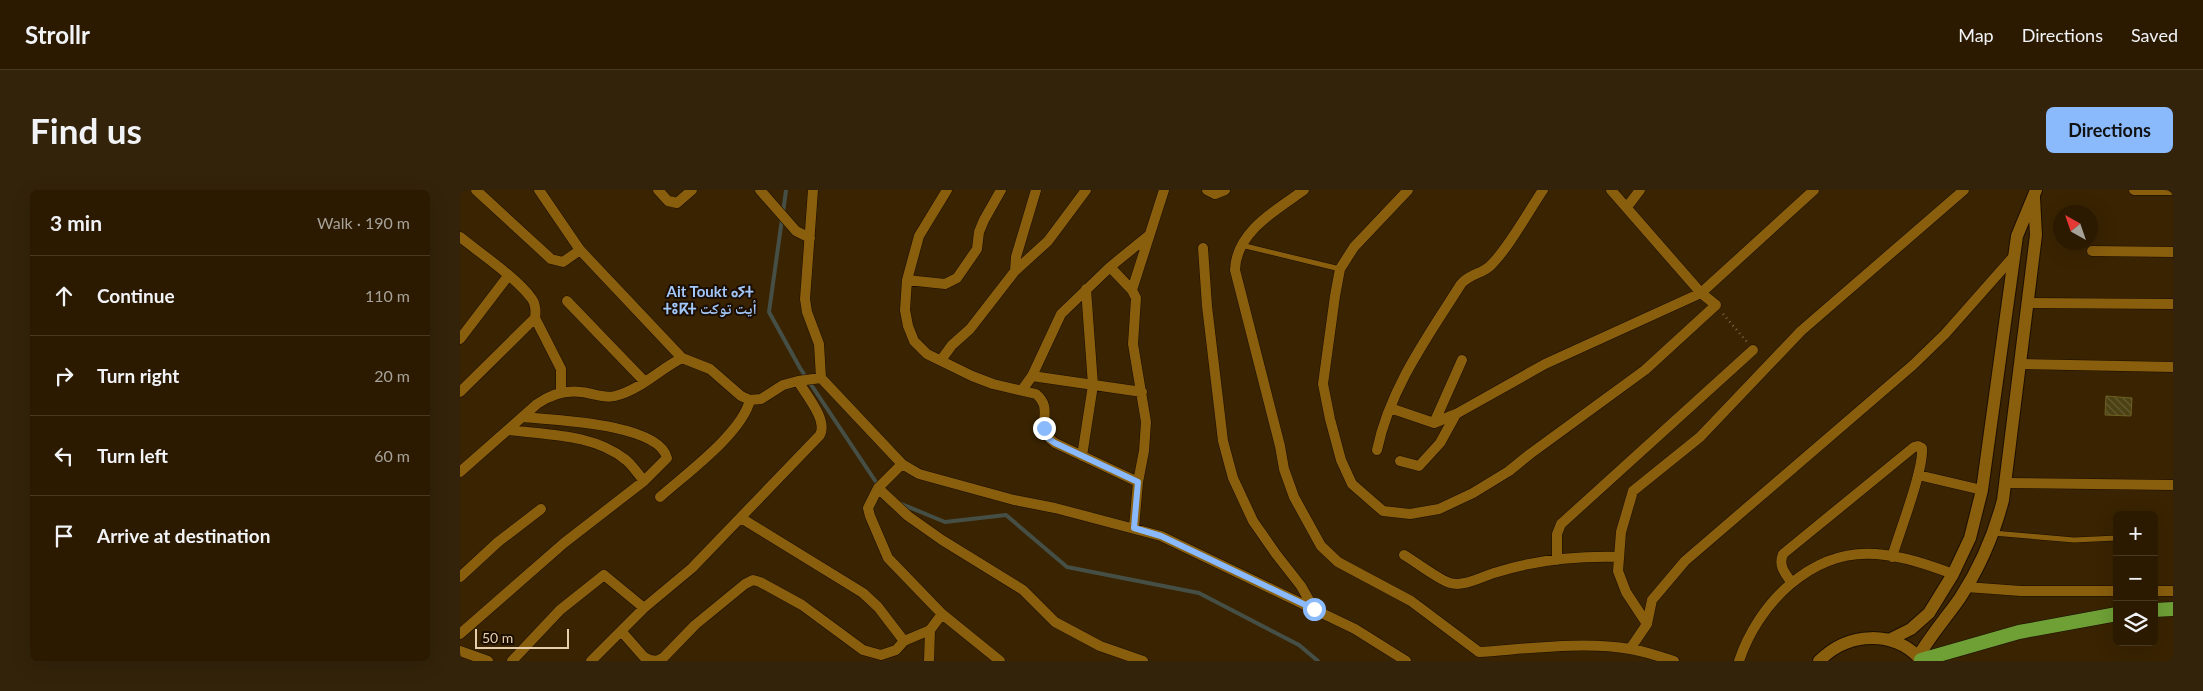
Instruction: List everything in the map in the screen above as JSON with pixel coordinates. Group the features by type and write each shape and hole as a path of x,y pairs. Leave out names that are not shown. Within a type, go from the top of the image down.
{"highway":[{"path":"2158,610 2173,609"},
{"path":"1920,659 2019,632 2113,615"}],"street":[{"path":"476,190 551,259 563,262 580,250"},
{"path":"540,190 580,250 682,358 710,370 741,396 750,400 761,400 783,385 821,378"},
{"path":"658,190 668,201 677,203 692,190"},
{"path":"760,190 796,231 810,238"},
{"path":"813,190 805,299 807,312 819,344 821,378 902,464 919,474 1014,500 1161,536 1356,630 1406,661"},
{"path":"947,190 919,236 907,280 905,310 908,326 914,341 927,354 972,376 993,384 1036,394 1042,399 1045,406 1044,428 1046,437 1138,482"},
{"path":"907,280 946,284 957,278 977,248 979,232 1001,190"},
{"path":"1015,271 1016,257 1036,190"},
{"path":"941,360 952,345 970,329 1015,271 1048,240 1086,190"},
{"path":"1132,290 1164,190"},
{"path":"1206,190 1215,194 1225,190"},
{"path":"1304,190 1260,223 1241,245 1235,256 1235,270 1280,446 1284,469 1294,498 1321,546 1338,562 1411,601 1479,652 1558,647 1630,649 1674,661"},
{"path":"1408,190 1354,248 1340,269 1323,384 1339,452 1352,484 1383,511 1410,514 1439,509 1473,493 1509,471 1645,370 1716,305 1701,293 1611,190"},
{"path":"1377,450 1390,408 1407,369 1461,284 1468,276 1481,272 1496,260 1543,190"},
{"path":"1627,207 1640,190"},
{"path":"1390,408 1434,423 1456,414 1545,364 1701,293 1814,190"},
{"path":"1647,624 1626,592 1618,571 1621,532 1632,491 1700,437 1801,331 1964,190"},
{"path":"2134,190 2173,190"},
{"path":"1820,661 1841,644 1857,639 1873,638 1890,640 1909,650 1920,659 1966,587 1986,551 1993,533 2006,482 2036,235 2035,194"},
{"path":"1890,640 1911,629 1924,617 1953,574 1970,538 1982,490 2014,256 2018,236 2035,194"},
{"path":"2018,236 2024,231 2033,232 2036,235"},
{"path":"1022,390 1032,376 1061,314 1110,266 1148,236"},
{"path":"460,237 508,276 532,299 536,309 535,318 561,370 561,393"},
{"path":"1204,248 1207,306 1223,441 1233,478 1253,521 1301,586 1314,609"},
{"path":"2092,251 2173,252"},
{"path":"1630,649 1647,624 1652,600 1685,561 1914,365 1945,334 2014,256"},
{"path":"1110,266 1132,290 1136,298 1133,344 1146,422 1134,528"},
{"path":"460,339 508,276"},
{"path":"1082,456 1093,385 1086,289"},
{"path":"566,301 644,381"},
{"path":"2028,304 2173,304"},
{"path":"460,392 535,318"},
{"path":"1557,560 1557,534 1560,524 1753,350"},
{"path":"460,472 522,417 549,396 581,392 613,397 628,392 682,358"},
{"path":"1434,423 1462,360"},
{"path":"2021,364 2173,367"},
{"path":"1032,376 1142,392"},
{"path":"591,661 644,608 692,568 820,435 823,429 822,421 798,381"},
{"path":"660,497 704,458 740,422 747,412 750,400"},
{"path":"1400,461 1419,466 1440,443 1456,414"},
{"path":"460,634 564,543 644,481 667,458 651,440 640,435 605,426 522,417"},
{"path":"509,430 595,443 614,451 627,461 644,481"},
{"path":"1792,583 1782,568 1781,564 1784,554 1914,447 1918,446 1922,448 1923,453 1918,475 1892,557"},
{"path":"902,464 878,488 868,508 888,558 942,614 1000,661"},
{"path":"1918,475 1982,490"},
{"path":"2006,482 2173,485"},
{"path":"878,488 908,516 942,540 1023,590 1055,622 1100,646 1142,661"},
{"path":"460,578 498,542 542,510"},
{"path":"741,518 863,594 878,607 904,641"},
{"path":"1739,661 1748,640 1766,609 1792,583 1815,568 1844,557 1860,554 1892,557 1923,564 1953,574"},
{"path":"1404,555 1450,583 1463,584 1507,569 1557,560 1582,557 1619,557"},
{"path":"512,661 560,610 604,575 644,608"},
{"path":"622,632 644,657 657,661 671,651 694,625 745,584 753,580 802,605 863,650 881,654 896,650 904,641 930,630 942,614"},
{"path":"1966,587 2021,591 2113,591"},
{"path":"2158,591 2173,591"},
{"path":"930,630 931,660"},
{"path":"460,651 488,661"}],"lane":[{"path":"1241,245 1340,269"},
{"path":"1993,533 2074,540 2113,538"}],"path":[{"path":"1716,305 1753,350"}],"building":[{"path":"2106,396 2132,398 2131,416 2105,415"}],"waterway":[{"path":"783,213 786,190"},
{"path":"782,219 769,312 800,368 878,485"},
{"path":"899,503 945,522 1006,515 1067,567 1199,593 1299,645 1318,661"}],"district":[{"name":"Ait Toukt ⴰⵢⵜ ⵜⵓⴽⵜ أيت توكت","path":"710,300"}],"route":[{"path":"1044,428 1046,437 1055,443 1138,482 1134,528 1161,536 1314,609"}]}
